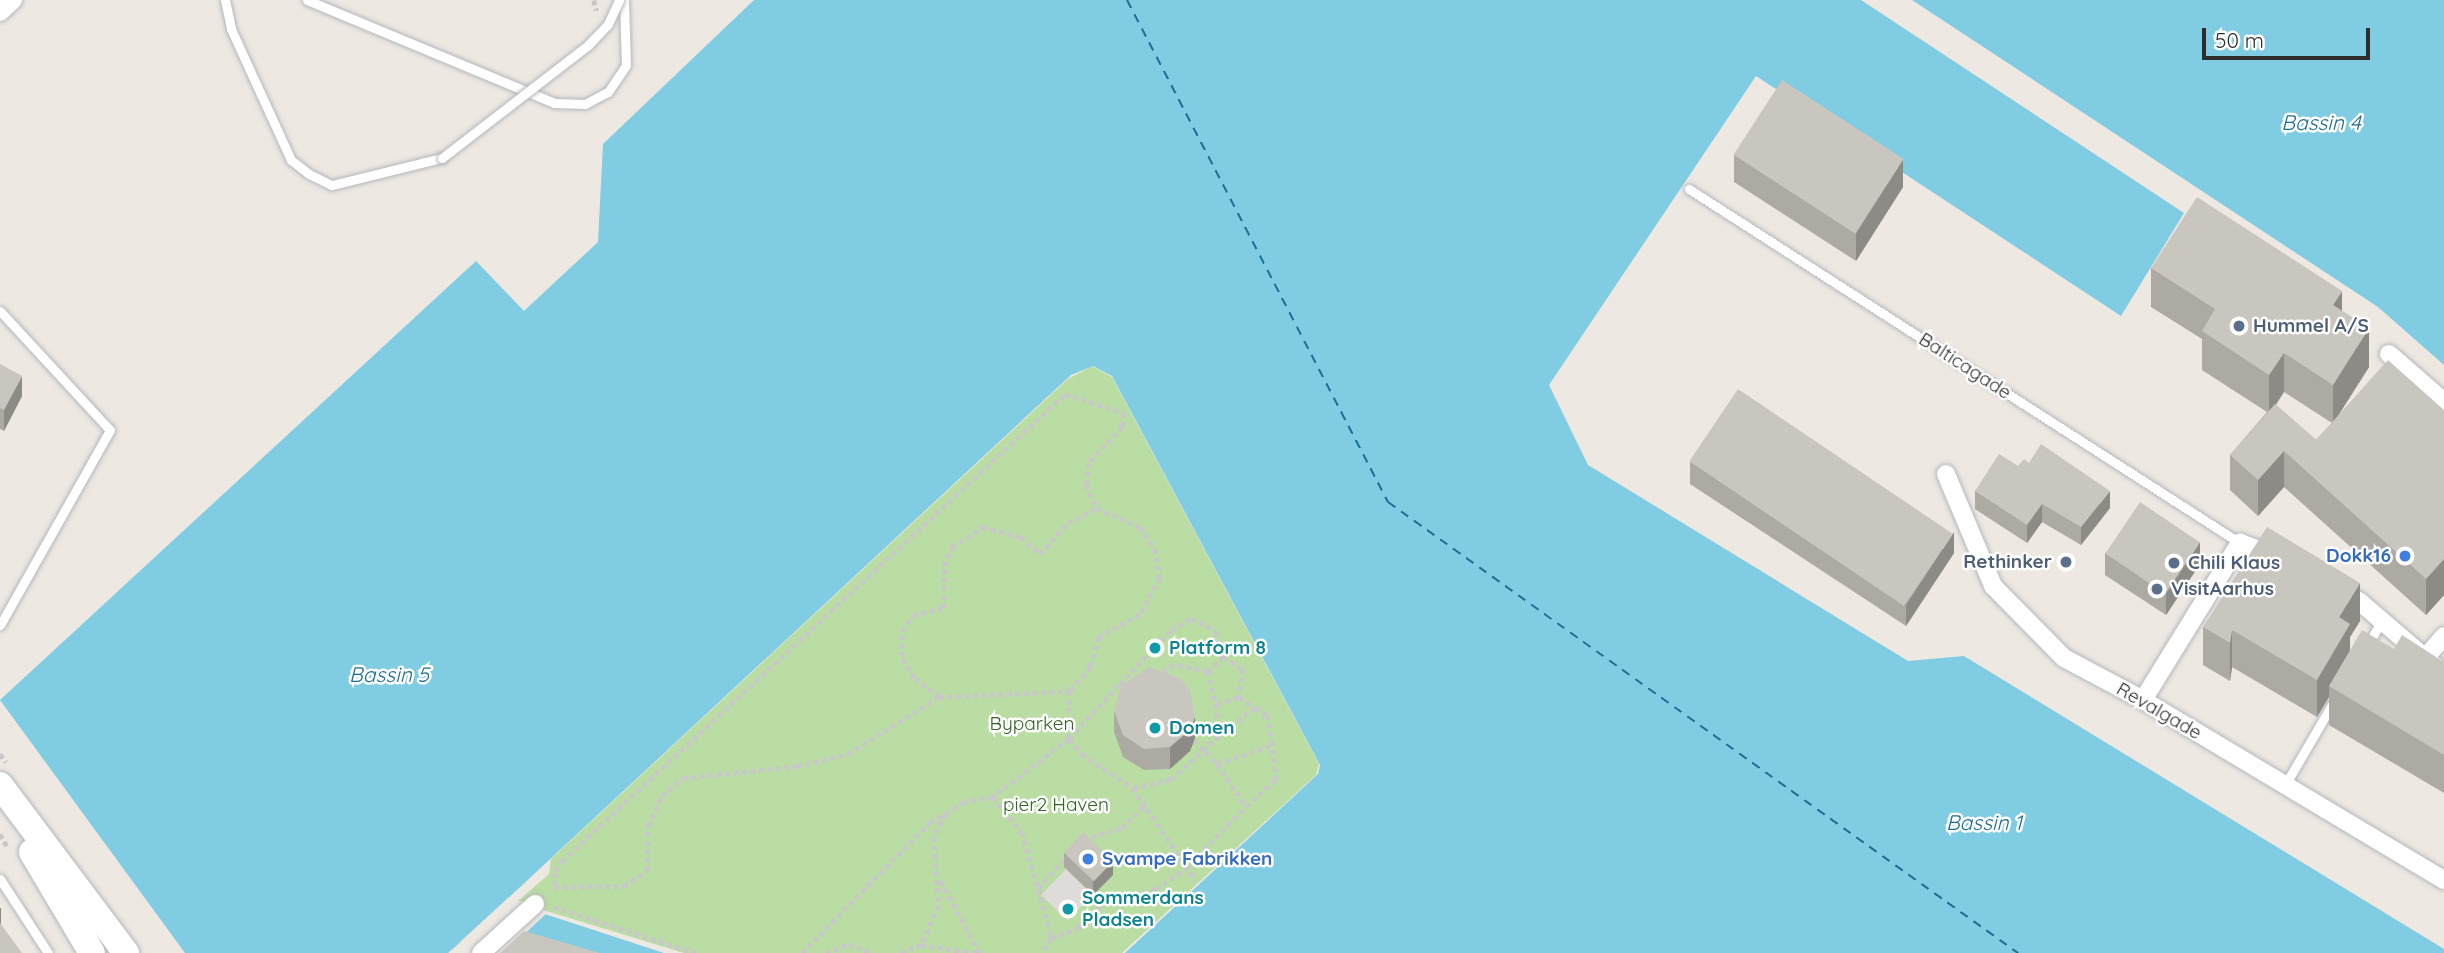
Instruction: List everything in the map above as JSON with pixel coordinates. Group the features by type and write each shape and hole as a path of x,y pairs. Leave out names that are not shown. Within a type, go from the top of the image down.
{"street":[{"path":"0,12 13,0"},
{"path":"2389,354 2444,402"},
{"name":"Revalgade","path":"1946,474 1993,586 2064,658 2143,700 2444,880"},
{"path":"2143,700 2240,543"},
{"name":"Balticagade","path":"2240,543 2290,563"},
{"path":"2325,583 2382,620 2444,674"},
{"path":"2426,657 2444,636"},
{"path":"0,785 126,953"},
{"path":"0,805 92,953"},
{"path":"482,953 537,903"}],"lane":[{"path":"225,0 231,29 286,150 309,174 332,186 442,158 587,46 608,24 622,0"},
{"path":"307,0 554,103 575,103 608,92 626,65 622,0"},
{"name":"Balticagade","path":"1689,189 2240,543"},
{"path":"0,310 110,430 0,625"},
{"path":"2361,656 2382,620"},
{"path":"2285,785 2340,691"},
{"path":"0,879 48,953"}],"path":[{"path":"696,953 537,903 554,886 555,871 562,861 1065,394 1124,413 1123,427 1088,463 1086,485 1097,508 1140,527 1155,549 1160,578 1140,615 1099,637 1091,667 1070,691 1069,739 1082,754 1133,788 1196,881"},
{"path":"939,697 914,678 902,657 902,631 914,615 943,608 944,566 952,547 983,527 1021,537 1040,554 1068,523 1097,508"},
{"path":"802,953 930,822 964,802 993,797 1069,739 1171,629 1192,618 1216,631 1223,657 1243,668 1239,697"},
{"path":"1208,672 1223,657"},
{"path":"1154,679 1174,665 1208,672"},
{"path":"1208,672 1217,704 1221,734"},
{"path":"1119,685 1130,683"},
{"path":"554,886 624,886 647,871 649,826 662,796 683,778 797,766 848,754 939,697 1070,691"},
{"path":"1217,704 1239,697"},
{"path":"1051,938 1078,929 1102,904 1144,896 1186,868 1246,806 1276,780 1267,715 1239,697"},
{"path":"1133,788 1171,779 1255,708"},
{"path":"1194,740 1207,749 1246,806"},
{"path":"1217,764 1272,745"},
{"path":"993,797 1022,832 1051,938 1044,953"},
{"path":"1037,889 1084,838 1122,828 1146,804"},
{"path":"946,814 934,837 933,859 940,880 977,953"},
{"path":"921,945 939,905 940,880"},
{"path":"826,953 849,944 871,953"},
{"path":"901,953 921,945 977,953"}],"green space":[{"name":"Byparken","path":"1092,366 1112,377 1319,764 1316,775 1122,953 684,953 517,902 549,874 551,859 1068,379"}],"shaded area":[{"name":"Sommerdans Pladsen","path":"1066,869 1093,895 1068,921 1041,895"}],"water":[{"path":"754,0 1861,0 2184,213 2121,316 1756,76 1549,385 1588,465 1908,661 1964,656 2444,949 2444,953 1125,953 1318,774 1320,765 1112,376 1093,366 1071,375 505,901 664,953 504,953 463,940 448,953 185,953 0,700 476,261 524,311 598,242 603,144"},
{"name":"Bassin 4","path":"1912,0 2444,0 2444,365 2378,307"}],"pier":[{"path":"509,897 548,912 504,953 460,942"}],"building":[{"path":"1782,80 1904,159 1855,234 1734,155"},
{"path":"2197,197 2342,291 2333,305 2369,328 2333,385 2284,353 2269,375 2202,331 2215,309 2151,268"},
{"path":"2388,360 2444,410 2444,559 2426,579 2284,451 2258,480 2230,455 2275,404 2316,440"},
{"path":"0,364 22,376 4,410 0,408"},
{"path":"1738,389 1953,534 1904,606 1689,461"},
{"path":"2041,444 2110,491 2081,527 2042,504 2027,525 1975,491 1999,454 2018,466 2024,459 2029,463"},
{"path":"2140,502 2200,542 2165,594 2105,553"},
{"path":"2267,527 2360,583 2339,617 2350,624 2317,680 2232,630 2230,643 2203,627"},
{"path":"2362,630 2394,649 2402,635 2444,662 2444,755 2329,686"},
{"name":"Domen","path":"1149,667 1181,679 1190,690 1195,717 1190,730 1170,747 1144,749 1123,735 1114,711 1121,686"},
{"path":"1083,832 1113,861 1094,881 1064,852"},
{"path":"0,923 22,953 0,953"},
{"path":"524,931 600,953 500,953"}],"ferry route":[{"path":"1127,0 1388,502 2018,953"}],"place":[{"name":"Hummel A/S","path":"2239,326"},
{"name":"Dokk16","path":"2405,556"},
{"name":"Rethinker","path":"2066,562"},
{"name":"Chili Klaus","path":"2174,563"},
{"name":"VisitAarhus","path":"2157,589"},
{"name":"Platform 8","path":"1155,648"},
{"name":"Domen","path":"1155,728"},
{"name":"Svampe Fabrikken","path":"1088,859"},
{"name":"Sommerdans Pladsen","path":"1068,909"}],"water label":[{"name":"Bassin 5","path":"389,674"},
{"name":"Bassin 1","path":"1984,822"}],"park label":[{"name":"pier2 Haven","path":"1056,805"}]}
